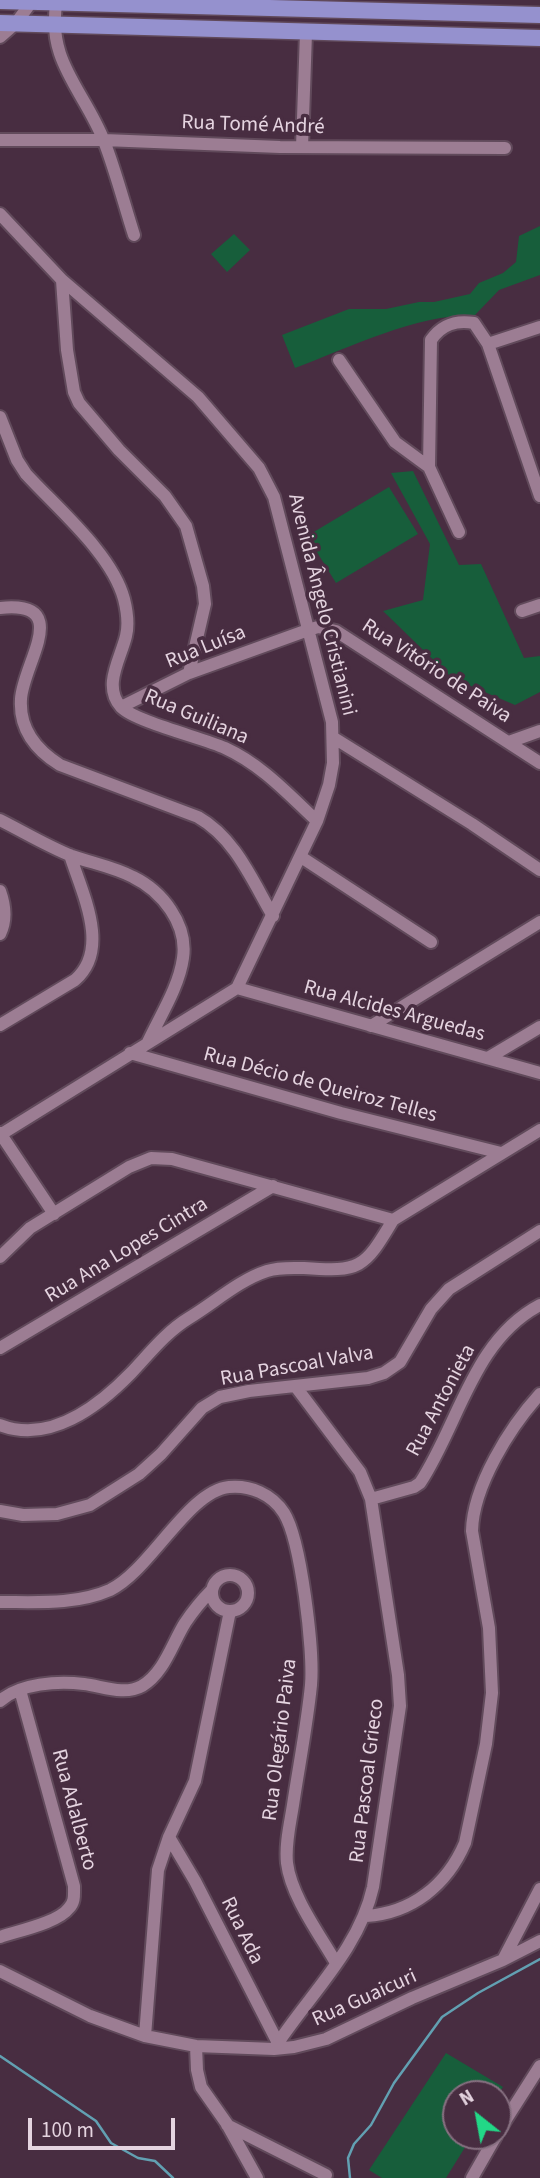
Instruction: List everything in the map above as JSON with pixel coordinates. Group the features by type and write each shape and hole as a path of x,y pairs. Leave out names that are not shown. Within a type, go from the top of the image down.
{"main road":[{"path":"0,1 454,7 540,15"},
{"path":"8,23 306,33 540,37"}],"street":[{"path":"0,37 8,23 33,1"},
{"path":"57,1 53,24 57,48 104,140 134,235"},
{"path":"302,147 306,33"},
{"name":"Rua Tomé André","path":"0,140 104,140 302,147 505,148"},
{"name":"Avenida Ângelo Cristianini","path":"0,214 62,280 198,397 259,468 274,497 334,738 329,785 317,821 237,988"},
{"path":"62,280 67,350 74,392 79,403 119,450 165,496 186,526 203,586 205,604 189,673"},
{"path":"459,532 429,467 431,340 443,327 464,321 474,323 488,344 540,496"},
{"path":"488,344 540,327"},
{"path":"339,360 395,442 429,467"},
{"name":"Rua Guiliana","path":"0,417 17,460 26,474 96,549 117,579 124,598 128,625 112,685 121,707 139,717 225,748 249,761 272,778 317,821"},
{"path":"522,611 540,605"},
{"path":"0,608 17,607 33,612 40,620 39,638 20,701 26,731 33,745 60,765 198,817 211,825 237,853 273,916"},
{"name":"Rua Vitório de Paiva","path":"308,630 318,627 336,631 540,763"},
{"name":"Rua Luísa","path":"121,707 189,673 308,630"},
{"path":"509,742 540,731"},
{"path":"334,738 540,870"},
{"path":"0,820 70,855 131,876 144,883 163,900 182,933 183,959 177,980 148,1042"},
{"path":"0,1025 75,980 83,974 90,961 92,927 70,855"},
{"path":"301,857 431,942"},
{"path":"0,891 5,915 0,934"},
{"path":"371,1026 540,922"},
{"path":"54,1213 0,1131 25,1120 237,988"},
{"name":"Rua Alcides Arguedas","path":"237,988 409,1034 540,1073"},
{"path":"488,1058 540,1027"},
{"name":"Rua Décio de Queiroz Telles","path":"130,1054 341,1113 501,1153"},
{"path":"0,1425 25,1432 39,1432 62,1423 102,1398 129,1376 173,1329 254,1276 275,1269 342,1270 354,1267 373,1251 393,1220 540,1130"},
{"path":"0,1257 30,1228 129,1167 151,1158 172,1159 393,1220"},
{"name":"Rua Ana Lopes Cintra","path":"0,1348 273,1186"},
{"name":"Rua Pascoal Valva","path":"0,1511 57,1514 90,1505 139,1474 161,1454 202,1408 220,1397 368,1377 393,1368 404,1357 440,1297 540,1231"},
{"name":"Rua Antonieta","path":"371,1499 420,1483 491,1348 516,1320 540,1305"},
{"name":"Rua Pascoal Grieco","path":"276,2046 366,1916 373,1886 400,1706 398,1675 371,1499 359,1472 296,1387"},
{"path":"366,1916 384,1915 417,1902 443,1878 465,1843 484,1756 492,1693 489,1628 472,1518 489,1469 540,1394"},
{"name":"Rua Olegário Paiva","path":"0,1602 70,1600 90,1597 112,1589 136,1570 198,1503 218,1489 243,1487 262,1492 279,1506 290,1525 295,1547 312,1663 287,1863 294,1888 336,1963"},
{"path":"0,1701 20,1690 62,1684 82,1684 113,1690 136,1689 154,1676 184,1625 215,1584 223,1577 233,1576 242,1580 247,1589 246,1599 240,1607 230,1611 218,1607 212,1590"},
{"path":"145,2036 155,1882 162,1854 195,1781 230,1611"},
{"name":"Rua Adalberto","path":"0,1937 61,1915 72,1906 74,1897 74,1886 20,1690"},
{"name":"Rua Ada","path":"169,1837 195,1881 276,2046"},
{"path":"503,1960 540,1889"},
{"name":"Rua Guaicuri","path":"0,1970 90,2016 145,2036 196,2046 293,2047 326,2039 540,1941"},
{"path":"0,1970 0,1977"},
{"path":"196,2046 201,2087 227,2124 257,2178"},
{"path":"512,2110 540,2066"},
{"path":"227,2124 326,2175"},
{"path":"472,2178 488,2150"}],"green space":[{"path":"540,226 540,275 499,290 475,315 452,316 406,326 295,368 282,335 349,309 386,309 470,294 479,283 503,273 516,262 519,236"},
{"path":"234,234 250,250 227,272 211,254"},
{"path":"413,471 459,565 481,564 524,658 540,656 540,692 515,705 452,678 383,611 423,600 430,544 391,473"},
{"path":"389,487 418,534 336,583 307,536"},
{"path":"446,2053 491,2080 442,2080 442,2150 463,2150 446,2178 382,2178 369,2170"}],"waterway":[{"path":"350,2178 348,2158 354,2144 371,2125 394,2083 442,2017 478,1993 540,1959"},
{"path":"0,2056 96,2121 111,2143 138,2158 155,2161 173,2178"}]}
